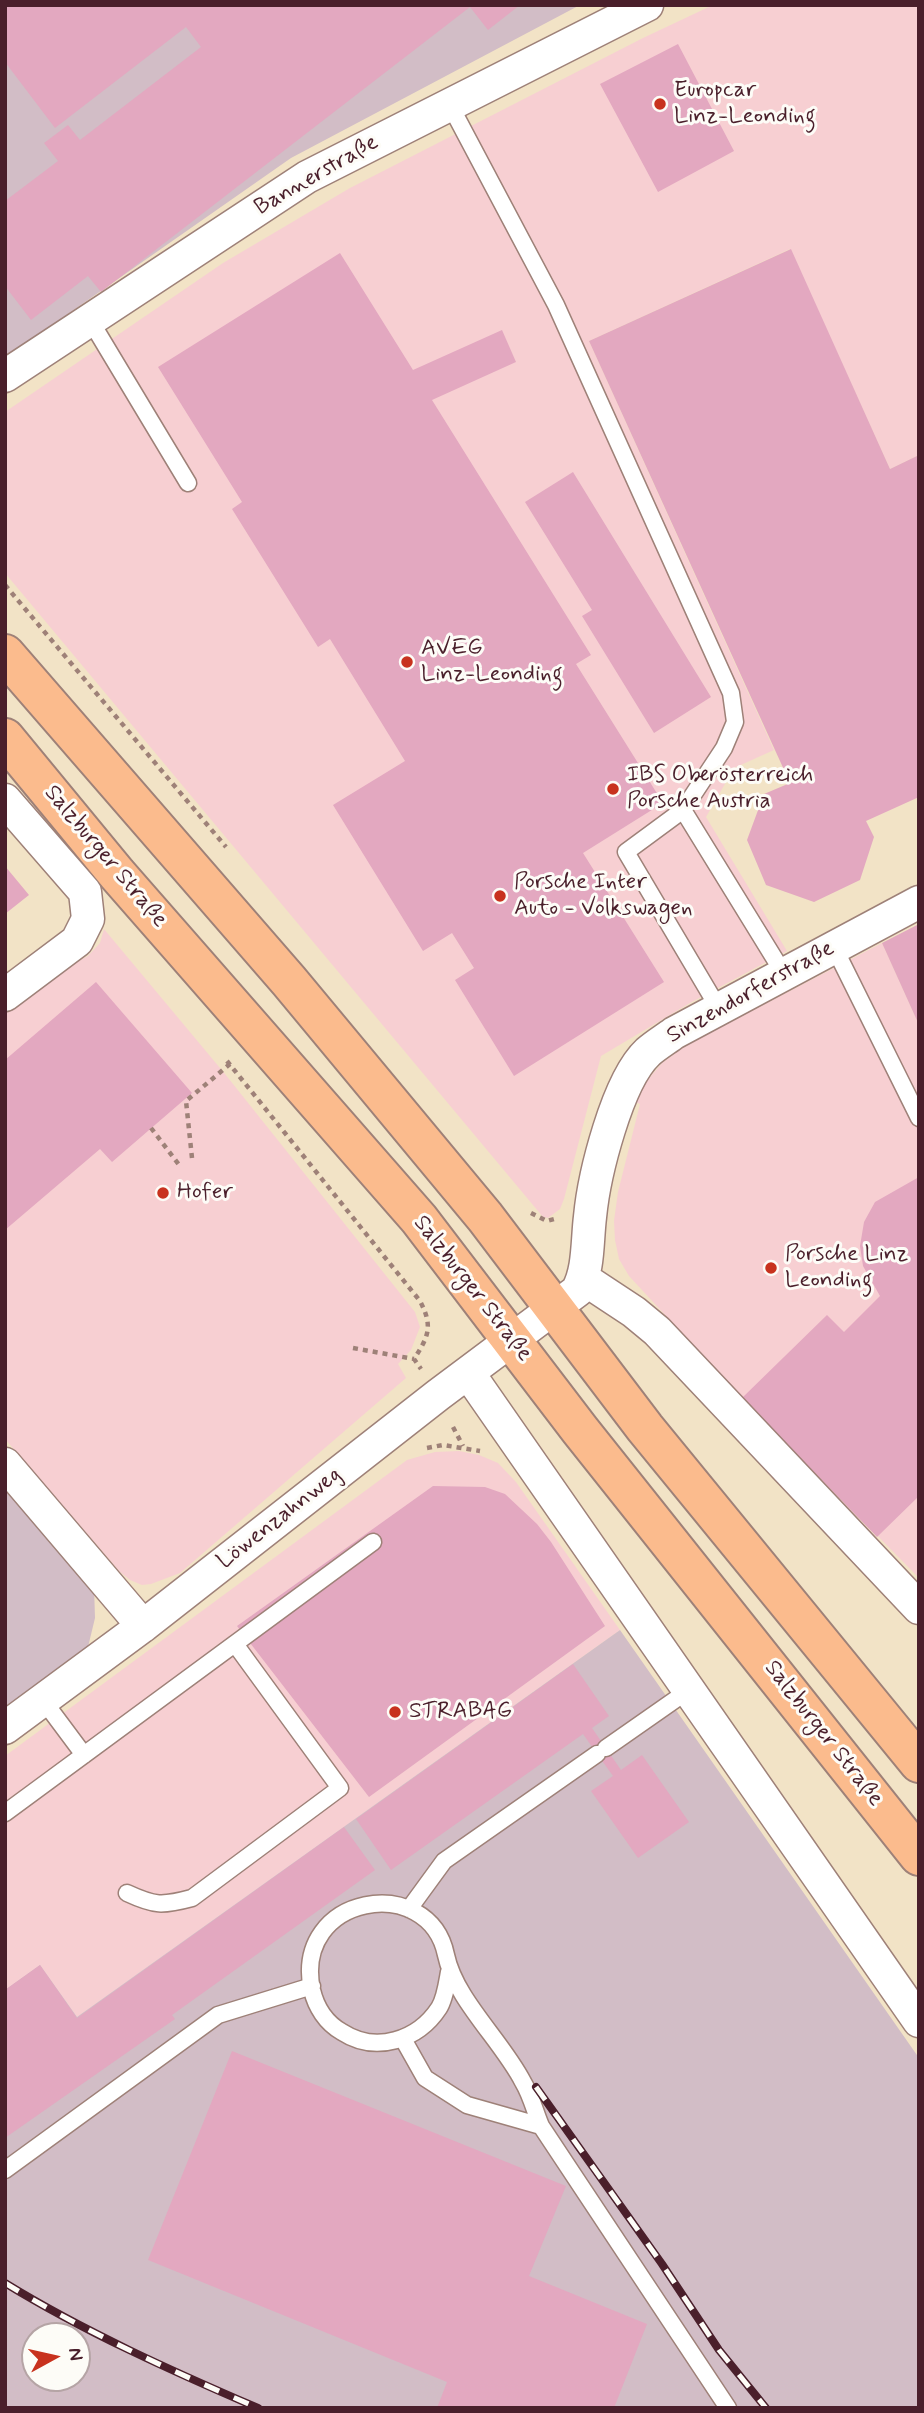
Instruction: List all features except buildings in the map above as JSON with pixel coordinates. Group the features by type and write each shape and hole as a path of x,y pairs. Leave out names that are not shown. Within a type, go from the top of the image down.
{"main road":[{"path":"5,654 289,981 485,1217 645,1428 919,1763"},
{"name":"Salzburger Straße","path":"5,738 117,874 419,1219 580,1430 919,1856"}],"street":[{"name":"Bannerstraße","path":"5,376 307,177 647,5"},
{"name":"Salzburger Straße","path":"5,800 85,892 88,919 77,942 5,995"},
{"name":"Sinzendorferstraße","path":"584,1279 591,1206 611,1120 626,1081 647,1053 674,1033 919,901"},
{"path":"555,1309 577,1291 584,1279 634,1312 657,1331 919,1608"},
{"name":"Löwenzahnweg","path":"5,1728 143,1626 438,1395 555,1309"},
{"path":"469,1374 919,2021"},
{"path":"5,1464 143,1626"}],"lane":[{"path":"450,104 556,306 731,693 735,722 724,748 683,810 626,852 719,1009"},
{"path":"90,320 188,483"},
{"path":"683,810 784,974"},
{"path":"834,947 919,1118"},
{"path":"5,1813 373,1542"},
{"path":"127,1894 164,1905 192,1898 340,1788 234,1644"},
{"path":"409,1909 444,1861 689,1690"},
{"path":"43,1700 84,1755"},
{"path":"449,1972 441,2006 425,2026 403,2039 381,2043 361,2041 342,2032 327,2020 315,2002 309,1973 313,1950 326,1927 344,1912 373,1903 393,1904 409,1909 429,1923 444,1945 449,1972 523,2081 541,2126 728,2408"},
{"path":"5,2170 218,2015 312,1986"},
{"path":"403,2039 425,2078 467,2105 541,2126"}],"path":[{"path":"222,1054 420,1301 429,1323 428,1334 414,1359"},
{"path":"192,1158 186,1101 230,1064"},
{"path":"151,1128 180,1166"},
{"path":"353,1348 414,1359 454,1418 453,1431 463,1447"}],"shaded area":[{"path":"5,5 580,5 291,158 5,358"},
{"name":"AVEG Linz-Leonding","path":"713,5 919,5 919,455 890,469 790,249 589,341 774,750 734,768 706,817 787,951 690,1003 601,1056 564,1199 560,1209 548,1218 543,1217 5,573 5,412 223,263 350,188"},
{"name":"Hofer","path":"104,929 225,1074 415,1312 420,1327 411,1350 398,1364 406,1378 180,1573 142,1585 120,1572 5,1439 5,1009 62,970 88,956 100,943"},
{"name":"Porsche Linz Leonding","path":"882,943 919,1025 919,1578 742,1398 629,1276 619,1259 615,1240 614,1221 618,1192 640,1104 635,1102 645,1083 662,1063 688,1044"},
{"path":"459,1451 498,1463 516,1482 620,1630 77,2018 5,1990 5,1756 407,1460 435,1452"},
{"path":"5,1482 94,1586 95,1618 88,1647 71,1663 5,1709"},
{"path":"620,1630 919,2058 919,2408 5,2408 5,1990 40,1965 77,2017"}],"railway":[{"path":"536,2087 662,2264 719,2350 766,2408"},
{"path":"5,2283 129,2350 258,2408"}],"place":[{"name":"Europcar Linz-Leonding","path":"660,104"},
{"name":"AVEG Linz-Leonding","path":"407,662"},
{"name":"IBS Oberösterreich Porsche Austria","path":"613,789"},
{"name":"Porsche Inter Auto - Volkswagen","path":"500,896"},
{"name":"Hofer","path":"163,1193"},
{"name":"Porsche Linz Leonding","path":"771,1268"},
{"name":"STRABAG","path":"395,1712"}]}
